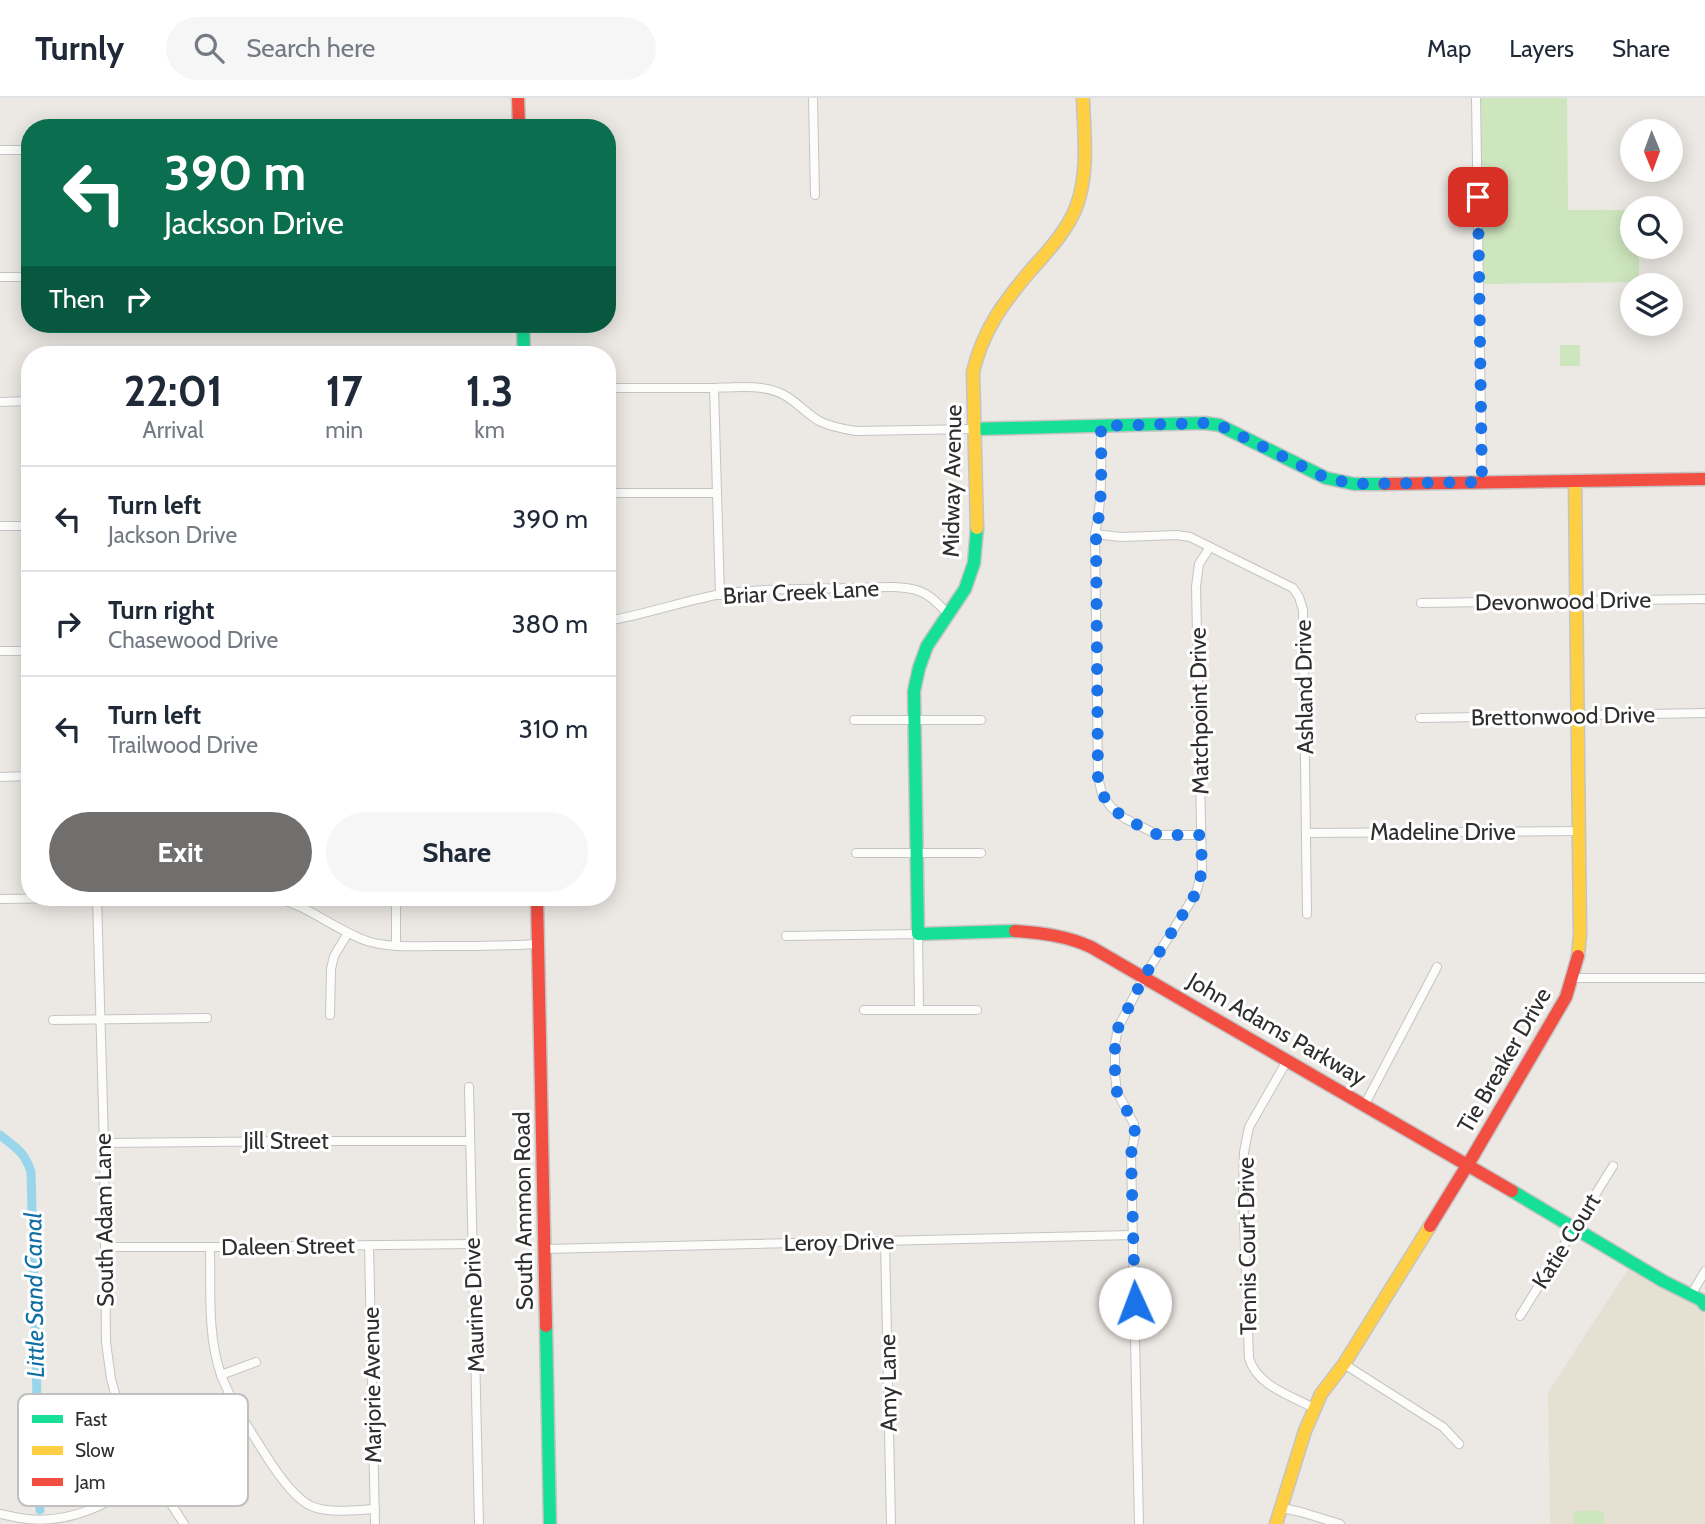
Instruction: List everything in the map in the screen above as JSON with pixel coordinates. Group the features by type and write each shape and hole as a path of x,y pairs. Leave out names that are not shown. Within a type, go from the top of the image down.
{"street":[{"path":"518,98 519,119"},
{"path":"813,98 815,195"},
{"name":"Midway Avenue","path":"919,1009 914,691 927,646 965,589 974,563 977,537 973,372 982,337 995,313 1059,237 1077,205 1084,168 1083,98"},
{"path":"1476,98 1482,482"},
{"path":"0,150 21,150"},
{"path":"0,277 21,277"},
{"path":"714,387 720,595"},
{"path":"616,388 755,387 784,395 820,421 836,428 856,431 1204,423 1219,425 1326,478 1354,484 1705,480"},
{"path":"0,402 21,401"},
{"path":"1101,426 1101,494 1096,534 1098,777 1102,794 1111,807 1124,818 1158,835 1201,835"},
{"name":"Tie Breaker Drive","path":"1276,1524 1305,1431 1321,1394 1344,1364 1548,1030 1566,997 1579,954 1575,481"},
{"path":"616,493 717,492"},
{"path":"0,526 21,526"},
{"name":"Ashland Drive","path":"1096,534 1121,537 1190,537 1293,588 1299,597 1303,610 1307,914"},
{"name":"Matchpoint Drive","path":"1139,1524 1131,1154 1135,1134 1134,1124 1117,1092 1114,1060 1118,1028 1144,977 1196,893 1202,871 1196,587 1199,564 1210,547"},
{"name":"Briar Creek Lane","path":"616,620 720,595 755,590 918,590 948,614"},
{"name":"Devonwood Drive","path":"1421,603 1705,599"},
{"path":"0,651 21,651"},
{"name":"Brettonwood Drive","path":"1420,718 1705,713"},
{"path":"854,720 981,720"},
{"path":"0,777 21,776"},
{"name":"Madeline Drive","path":"1306,833 1579,831"},
{"path":"856,853 981,853"},
{"path":"0,899 21,899"},
{"name":"South Adam Lane","path":"97,906 106,1342 115,1394"},
{"path":"297,906 348,933 378,944 538,944"},
{"path":"396,906 396,946"},
{"name":"South Ammon Road","path":"537,906 550,1524"},
{"name":"John Adams Parkway","path":"786,936 1016,931 1072,939 1091,947 1288,1059 1663,1281 1701,1300 1705,1305"},
{"path":"330,1015 331,969 334,956 348,933"},
{"path":"1365,1104 1437,967"},
{"path":"1572,978 1705,978"},
{"path":"864,1010 977,1010"},
{"path":"53,1020 207,1018"},
{"name":"Tennis Court Drive","path":"1288,1059 1249,1127 1244,1152 1249,1358 1251,1367 1264,1382 1314,1408"},
{"name":"Maurine Drive","path":"469,1087 479,1524"},
{"name":"Jill Street","path":"104,1143 469,1141"},
{"name":"Katie Court","path":"1520,1316 1613,1166"},
{"name":"Leroy Drive","path":"545,1249 1133,1235"},
{"name":"Amy Lane","path":"885,1241 891,1524"},
{"name":"Daleen Street","path":"105,1247 472,1244"},
{"name":"Marjorie Avenue","path":"369,1245 375,1524"},
{"path":"210,1247 215,1352 221,1375 230,1394"},
{"path":"1691,1295 1705,1271"},
{"path":"221,1375 256,1362"},
{"path":"1344,1364 1443,1427 1459,1444"},
{"path":"248,1426 264,1452 298,1496 309,1505 323,1510 375,1509"},
{"path":"0,1514 48,1520 81,1514 100,1506"},
{"name":"South Adam Lane","path":"172,1506 184,1524"},
{"path":"1282,1508 1340,1524"}],"shaded area":[{"path":"1633,1262 1704,1306 1705,1524 1550,1524 1548,1392"}],"green space":[{"path":"1476,98 1567,98 1568,210 1620,210 1620,259 1639,259 1639,273 1620,273 1620,282 1479,284"},
{"path":"1560,345 1580,345 1580,366 1560,366"},
{"path":"1574,1511 1604,1511 1604,1524 1574,1524"}],"waterway":[{"name":"Little Sand Canal","path":"0,1135 23,1155 31,1172 37,1394"},
{"name":"Little Sand Canal","path":"40,1506 40,1510"}],"traffic: fast":[{"path":"523,333 524,346"},
{"path":"975,429 1204,423 1219,425 1326,478 1354,484 1384,484"},
{"path":"977,528 974,563 965,589 927,646 914,691 918,934 1015,931"},
{"path":"1512,1191 1663,1281 1701,1300 1705,1305"},
{"path":"546,1326 550,1524"}],"traffic: slow":[{"path":"977,528 973,372 982,343 995,318 1063,232 1077,205 1084,165 1083,98"},
{"path":"1575,481 1580,935 1578,956"},
{"path":"1276,1524 1305,1431 1321,1394 1344,1364 1430,1226"}],"traffic: jam":[{"path":"518,98 519,119"},
{"path":"1384,484 1705,479"},
{"path":"537,906 546,1326"},
{"path":"1015,931 1054,936 1091,947 1512,1191"},
{"path":"1430,1226 1566,997 1578,956"}],"route":[{"path":"1135,1303 1131,1154 1135,1134 1134,1124 1117,1092 1115,1044 1118,1028 1144,977 1196,893 1202,871 1201,835 1158,835 1124,818 1111,807 1102,794 1098,777 1096,534 1101,494 1101,426 1204,423 1219,425 1326,478 1340,482 1482,482 1478,197"}]}
